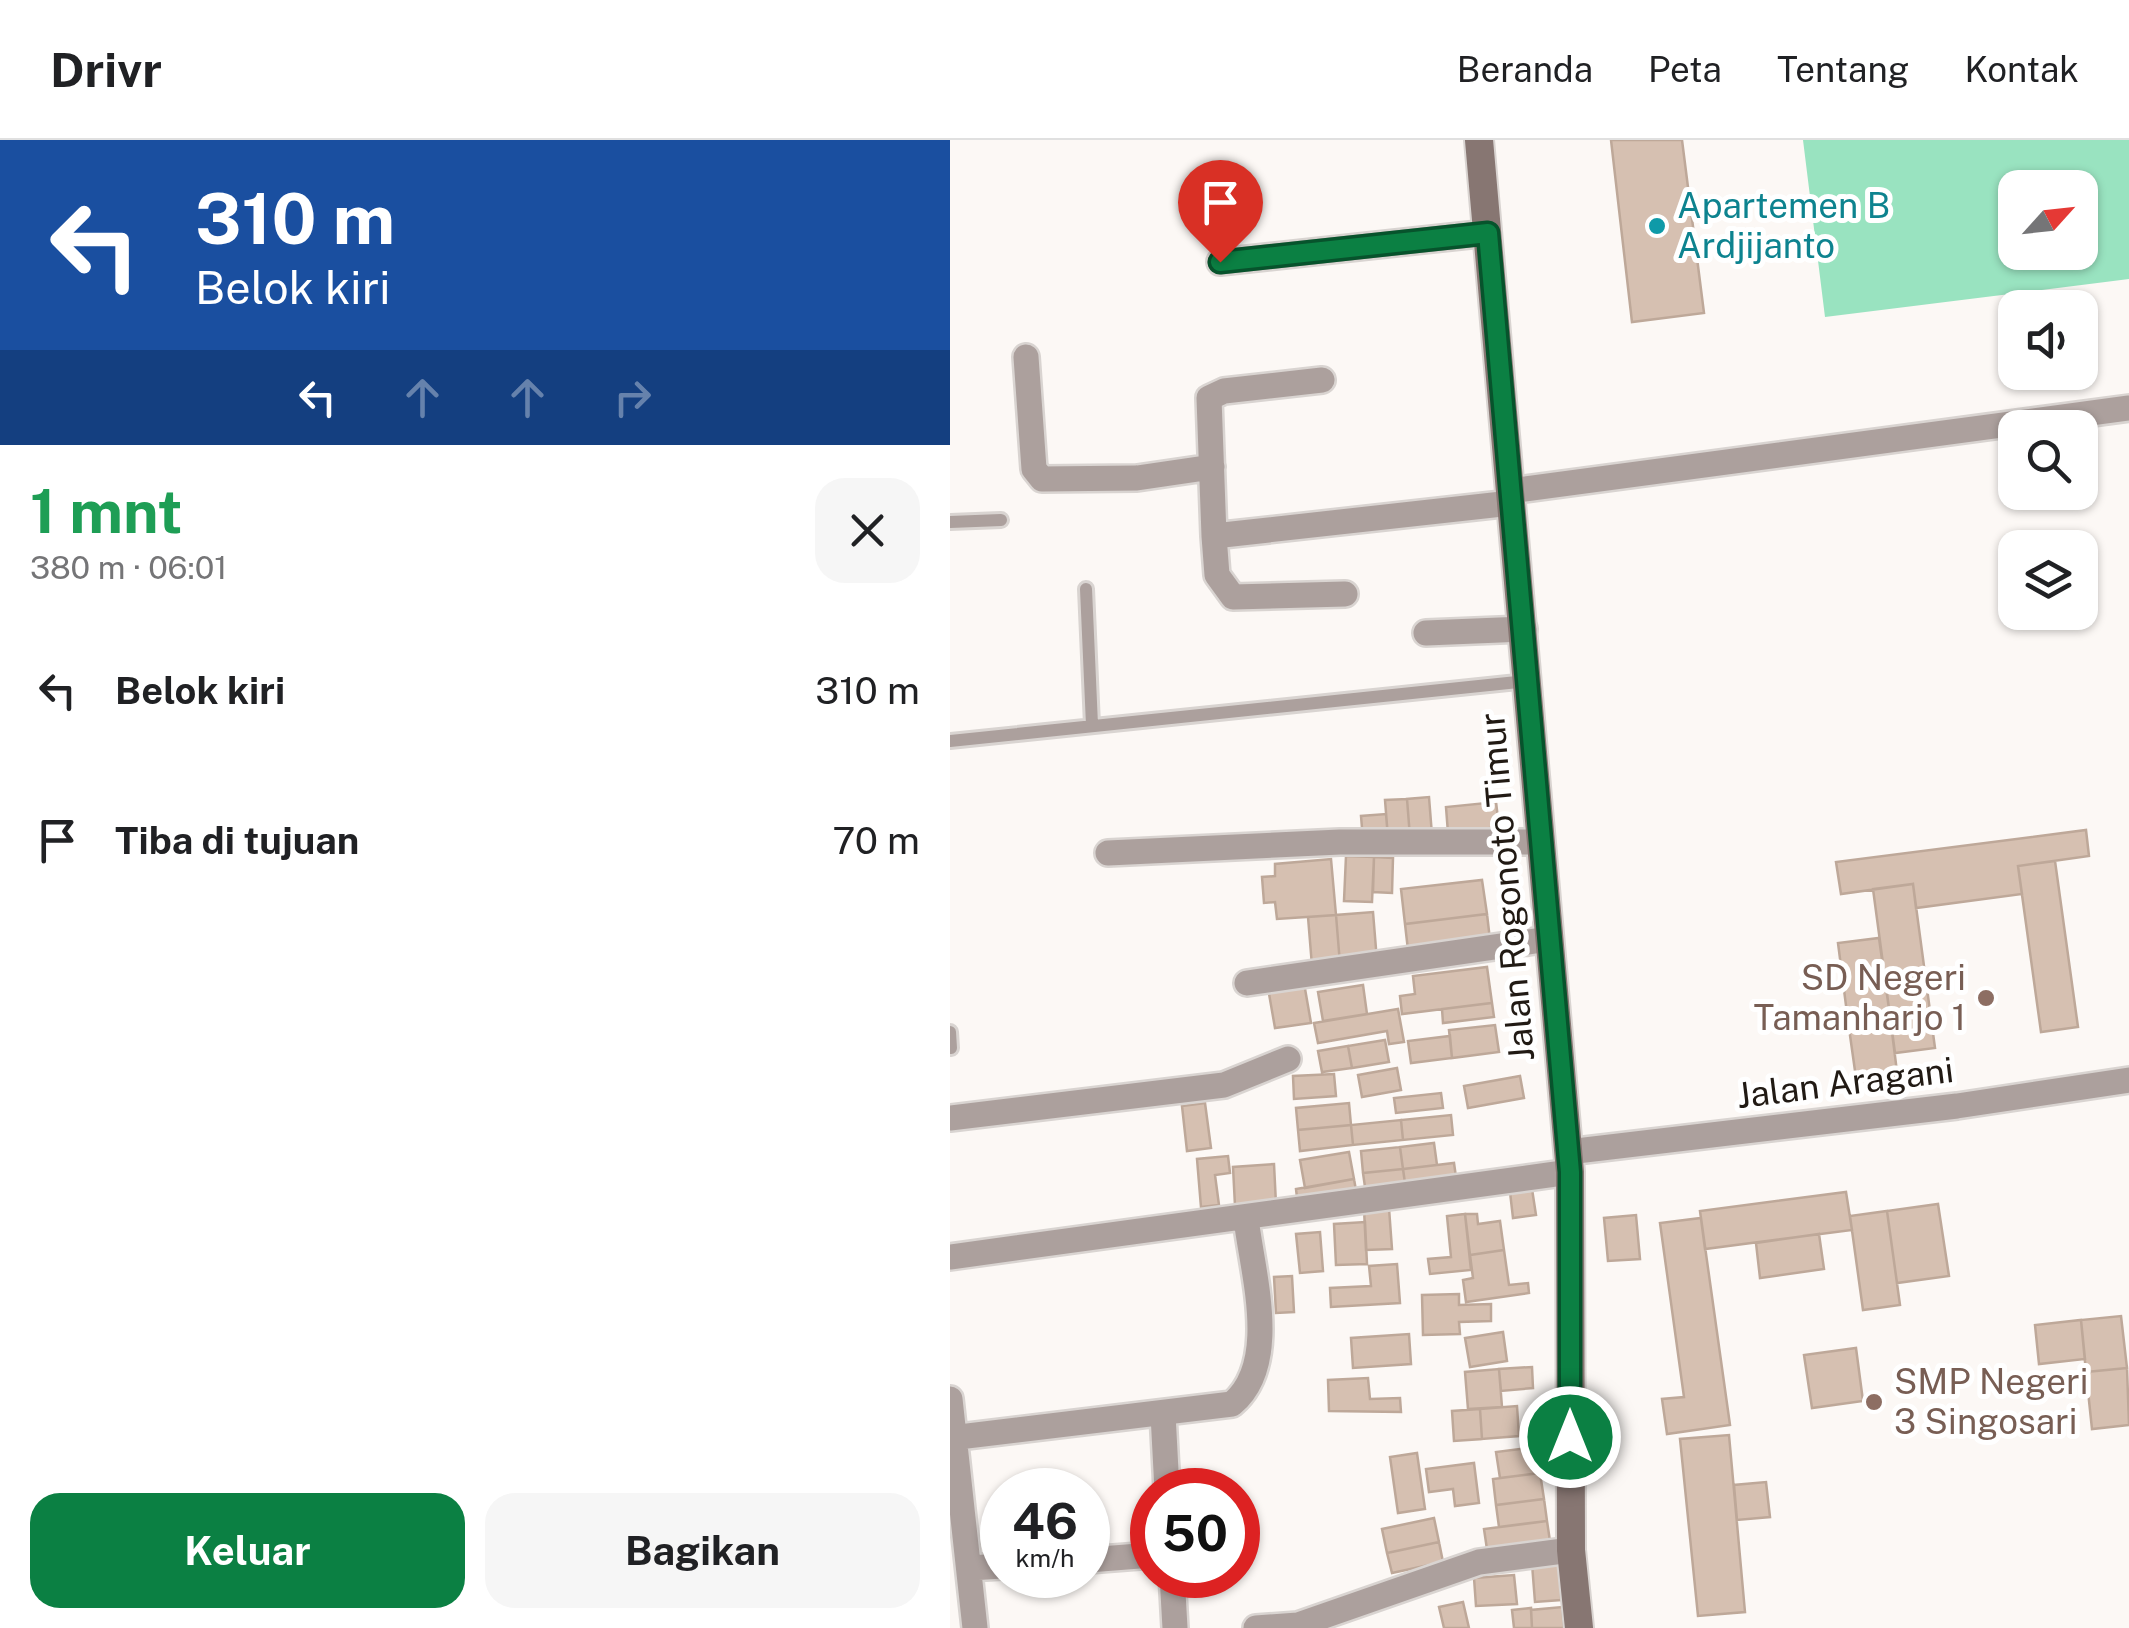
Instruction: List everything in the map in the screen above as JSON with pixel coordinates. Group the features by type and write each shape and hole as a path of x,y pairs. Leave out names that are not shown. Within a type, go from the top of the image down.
{"main road":[{"name":"Jalan Rogonoto Timur","path":"1479,140 1569,1162 1571,1550 1579,1628"}],"street":[{"path":"1220,262 1488,233"},
{"path":"1026,357 1034,469 1042,480 1137,478 1212,467"},
{"path":"1322,380 1212,395 1218,574 1226,593 1233,597 1345,594"},
{"path":"1214,536 2129,408"},
{"path":"1426,634 1524,630"},
{"path":"1108,852 1340,842 1541,842"},
{"path":"1247,983 1549,939"},
{"path":"950,1118 1224,1085 1288,1059"},
{"name":"Jalan Aragani","path":"950,1257 1246,1218 1569,1162 2129,1080"},
{"path":"952,1438 1232,1404 1249,1385 1259,1353 1246,1218"},
{"path":"950,1399 974,1628"},
{"path":"1163,1414 1166,1468"},
{"path":"1256,1628 1298,1626 1480,1562 1571,1550"},
{"path":"970,1568 980,1567"},
{"path":"1173,1598 1175,1628"}],"lane":[{"path":"950,522 1000,520"},
{"path":"1086,588 1092,725"},
{"path":"950,740 1526,681"},
{"path":"950,1032 951,1048"}],"green space":[{"path":"1803,140 2129,140 2129,279 2041,290 1998,290 1998,295 1825,317"}],"building":[{"name":"Apartemen B Ardjijanto","path":"1611,140 1682,140 1704,313 1632,322"},
{"path":"1429,797 1432,835 1410,837 1407,799"},
{"path":"1407,799 1410,837 1388,838 1385,800"},
{"path":"1496,802 1499,827 1448,833 1446,807"},
{"path":"1386,814 1388,838 1363,840 1361,816"},
{"path":"2086,830 2089,856 2018,866 2022,894 1916,908 1913,884 1841,894 1836,862"},
{"path":"1346,856 1374,857 1372,902 1344,901"},
{"path":"1374,857 1393,858 1392,893 1373,892"},
{"path":"1331,859 1336,915 1277,919 1275,902 1264,903 1262,877 1275,876 1275,864"},
{"path":"2055,861 2078,1027 2041,1032 2018,866"},
{"path":"1482,880 1487,914 1405,924 1401,889"},
{"path":"1913,884 1935,1048 1895,1053 1873,889"},
{"path":"1373,912 1377,961 1340,964 1336,915"},
{"path":"1487,914 1490,940 1408,950 1405,924"},
{"path":"1336,915 1340,964 1312,966 1308,917"},
{"path":"1879,938 1890,1016 1848,1021 1838,943"},
{"path":"1487,967 1492,1003 1402,1014 1400,996 1415,994 1413,976"},
{"path":"1304,983 1311,1023 1275,1028 1268,988"},
{"path":"1363,985 1367,1014 1323,1021 1318,992"},
{"path":"1492,1003 1494,1017 1443,1023 1442,1009"},
{"path":"1398,1009 1404,1042 1389,1044 1387,1031 1318,1043 1314,1023"},
{"path":"1890,1016 1898,1080 1857,1085 1848,1021"},
{"path":"1495,1025 1499,1052 1452,1058 1449,1030"},
{"path":"1450,1036 1452,1058 1411,1063 1408,1041"},
{"path":"1385,1040 1389,1062 1352,1068 1348,1046"},
{"path":"1348,1046 1352,1068 1322,1072 1318,1051"},
{"path":"1397,1068 1401,1090 1362,1097 1358,1075"},
{"path":"1334,1074 1336,1096 1294,1099 1293,1076"},
{"path":"1520,1076 1524,1098 1468,1108 1464,1086"},
{"path":"1441,1093 1443,1108 1396,1113 1394,1098"},
{"path":"1205,1103 1211,1148 1187,1151 1182,1106"},
{"path":"1349,1103 1351,1125 1298,1130 1296,1108"},
{"path":"1451,1115 1453,1135 1403,1140 1401,1120"},
{"path":"1401,1120 1403,1140 1353,1145 1351,1125"},
{"path":"1351,1125 1353,1145 1300,1151 1298,1130"},
{"path":"1434,1143 1437,1165 1403,1169 1400,1147"},
{"path":"1400,1147 1403,1169 1363,1173 1361,1151"},
{"path":"1349,1152 1354,1179 1305,1188 1300,1160"},
{"path":"1228,1156 1230,1173 1215,1175 1219,1205 1201,1207 1197,1159"},
{"path":"1454,1163 1457,1184 1406,1190 1403,1169"},
{"path":"1274,1164 1276,1204 1235,1206 1233,1167"},
{"path":"1403,1169 1406,1190 1366,1194 1363,1173"},
{"path":"1354,1179 1357,1196 1298,1206 1296,1189"},
{"path":"1532,1189 1536,1215 1513,1218 1510,1192"},
{"path":"1846,1192 1852,1230 1705,1249 1700,1211"},
{"path":"1938,1204 1949,1276 1897,1283 1887,1211"},
{"path":"1389,1208 1392,1249 1366,1250 1364,1209"},
{"path":"1887,1211 1900,1305 1863,1310 1850,1216"},
{"path":"1465,1214 1471,1270 1430,1274 1428,1259 1451,1257 1447,1216"},
{"path":"1465,1214 1477,1214 1478,1224 1500,1221 1504,1250 1470,1255"},
{"path":"1636,1215 1640,1259 1608,1261 1604,1218"},
{"path":"1701,1218 1730,1425 1667,1434 1662,1399 1684,1397 1660,1223"},
{"path":"1365,1222 1367,1264 1336,1265 1334,1224"},
{"path":"1320,1232 1323,1271 1300,1273 1296,1234"},
{"path":"1819,1234 1824,1269 1760,1278 1756,1243"},
{"path":"1504,1250 1509,1285 1528,1283 1529,1293 1466,1302 1463,1280 1473,1278 1470,1255"},
{"path":"1397,1264 1400,1303 1331,1307 1330,1288 1371,1286 1369,1266"},
{"path":"1292,1276 1294,1312 1276,1313 1274,1277"},
{"path":"1459,1294 1459,1305 1491,1304 1491,1321 1459,1322 1460,1334 1423,1335 1422,1295"},
{"path":"2121,1316 2127,1368 2086,1372 2081,1320"},
{"path":"2081,1320 2085,1359 2039,1364 2035,1325"},
{"path":"1503,1332 1507,1361 1470,1367 1465,1338"},
{"path":"1409,1334 1411,1364 1353,1368 1351,1338"},
{"path":"1856,1348 1863,1401 1812,1408 1804,1355"},
{"path":"1532,1367 1533,1388 1501,1391 1499,1369"},
{"path":"2127,1368 2129,1425 2092,1429 2086,1372"},
{"path":"1499,1369 1502,1407 1468,1409 1465,1372"},
{"path":"1368,1378 1370,1399 1400,1398 1401,1412 1329,1411 1328,1380"},
{"path":"1517,1406 1519,1436 1482,1439 1480,1409"},
{"path":"1480,1409 1482,1439 1454,1441 1452,1411"},
{"path":"1729,1435 1745,1612 1698,1616 1680,1439"},
{"path":"1537,1447 1540,1473 1500,1478 1496,1452"},
{"path":"1417,1453 1425,1509 1398,1513 1390,1457"},
{"path":"1474,1463 1479,1503 1455,1506 1453,1489 1429,1492 1426,1469"},
{"path":"1540,1473 1544,1499 1496,1505 1493,1479"},
{"path":"1766,1482 1770,1517 1737,1520 1734,1485"},
{"path":"1544,1499 1547,1521 1499,1527 1496,1505"},
{"path":"1434,1518 1439,1542 1387,1553 1382,1529"},
{"path":"1547,1521 1551,1548 1488,1556 1484,1529"},
{"path":"1439,1542 1443,1562 1392,1573 1387,1553"},
{"path":"1558,1562 1560,1574 1568,1573 1569,1588 1561,1589 1561,1600 1535,1602 1532,1564"},
{"path":"1514,1575 1517,1604 1476,1606 1474,1578"},
{"path":"1463,1602 1469,1628 1444,1628 1439,1607"},
{"path":"1562,1607 1564,1628 1532,1628 1531,1610"},
{"path":"1531,1608 1532,1628 1514,1628 1512,1610"}],"place":[{"name":"Apartemen B Ardjijanto","path":"1657,226"},
{"name":"SD Negeri Tamanharjo 1","path":"1986,998"},
{"name":"SMP Negeri 3 Singosari","path":"1874,1402"}],"route":[{"path":"1220,262 1488,233 1570,1172 1570,1437"}]}
